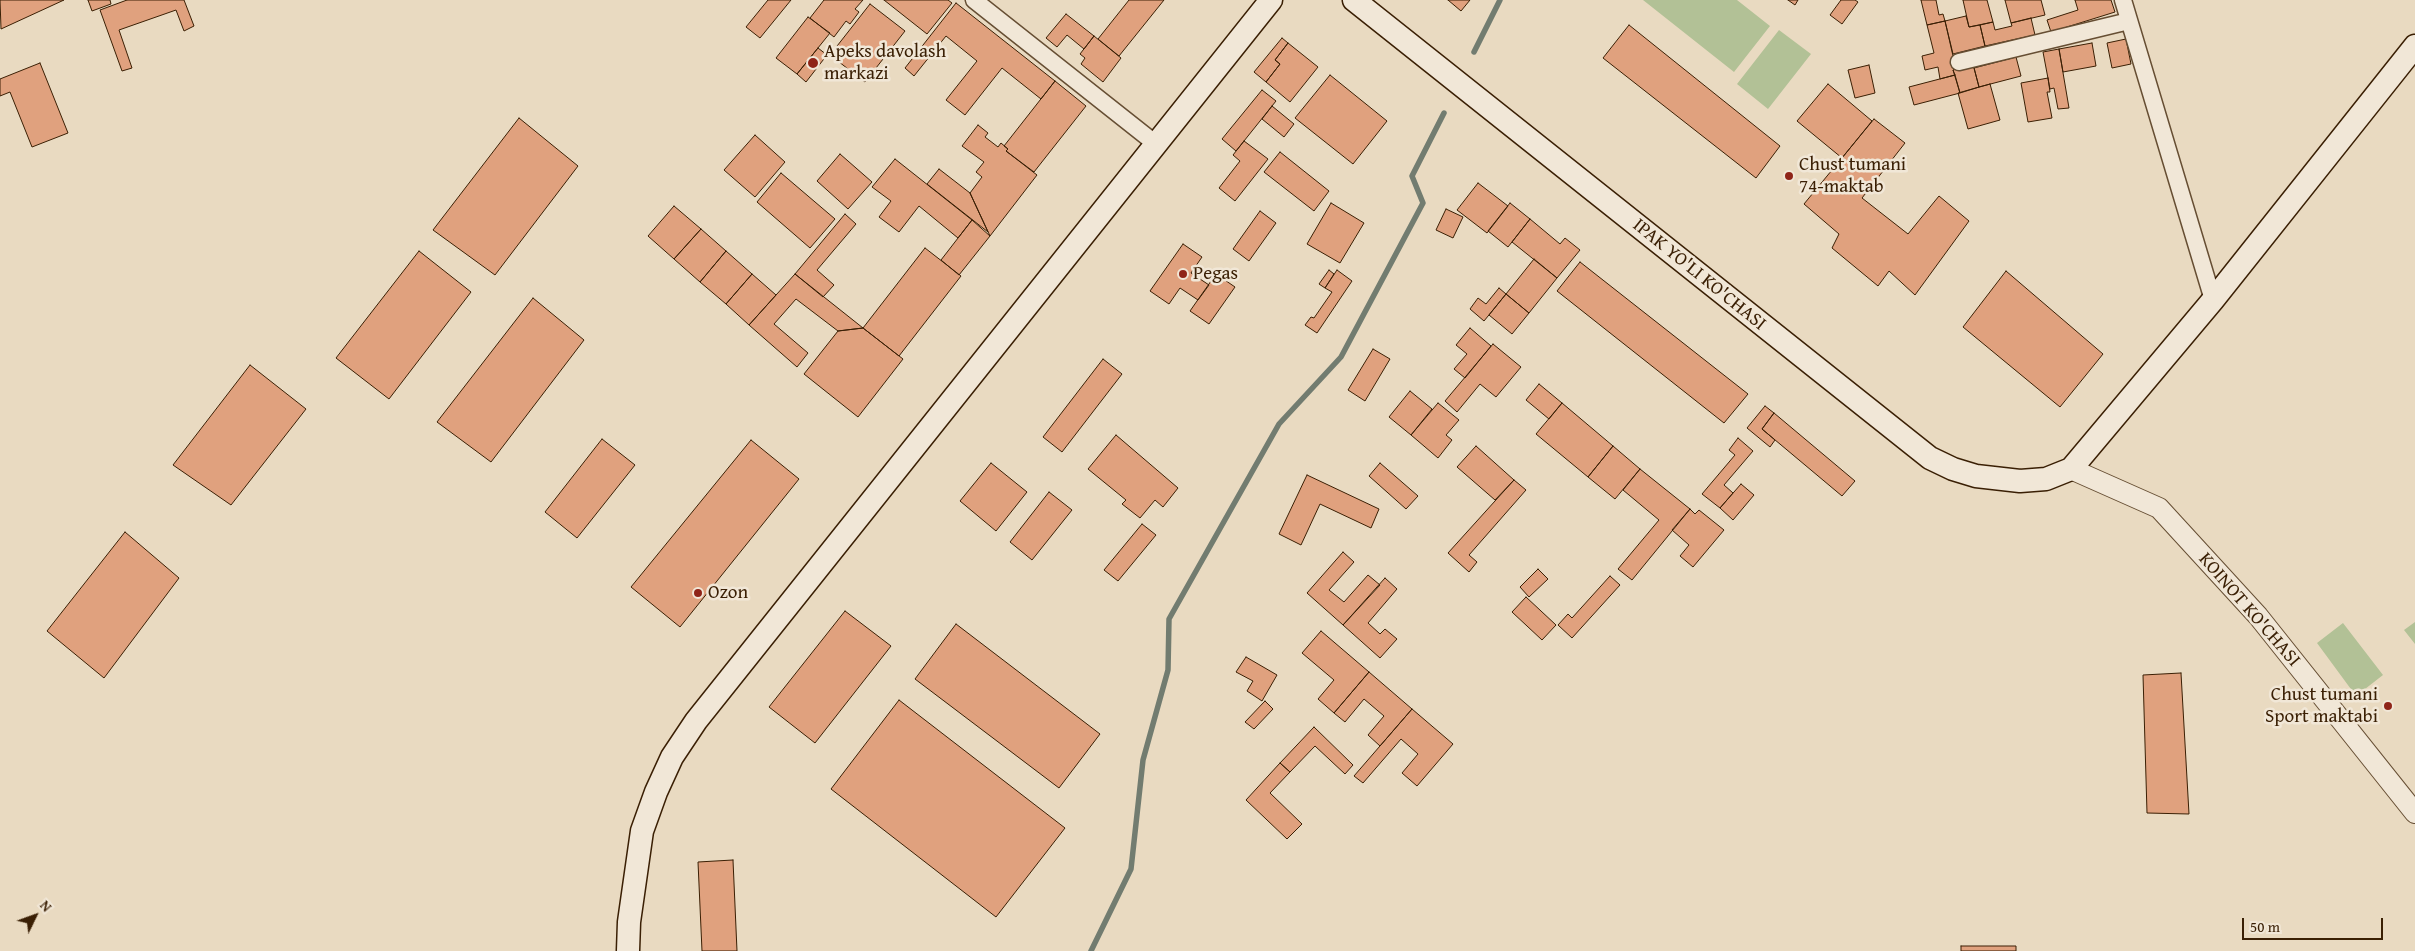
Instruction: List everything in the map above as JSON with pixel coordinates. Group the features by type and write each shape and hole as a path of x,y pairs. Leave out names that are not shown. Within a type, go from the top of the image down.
{"main road":[{"path":"628,951 629,922 642,831 656,792 672,757 723,686 1271,0"},
{"name":"IPAK YO'LI KO'CHASI","path":"1354,0 1930,458 1953,470 1998,480 2046,479 2071,469"},
{"path":"2071,469 2213,300 2415,46"}],"street":[{"path":"974,0 1156,144"},
{"path":"2123,0 2213,300"},
{"path":"1959,62 2129,21"},
{"name":"KOINOT KO'CHASI","path":"2071,469 2159,508 2258,616 2415,813"}],"green space":[{"path":"1643,0 1737,0 1770,26 1734,72"},
{"path":"1779,30 1811,54 1768,109 1737,84"},
{"path":"2415,622 2415,644 2404,630"},
{"path":"2343,623 2383,675 2356,696 2317,643"}],"building":[{"path":"0,0 64,0 1,29"},
{"path":"88,0 110,0 111,4 92,11"},
{"path":"127,0 184,0 194,26 184,31 176,10 119,30 132,68 122,71 100,10"},
{"path":"768,0 791,0 760,38 746,27"},
{"path":"824,0 863,0 855,9 859,12 850,24 846,21 834,37 810,18"},
{"path":"884,0 948,0 952,3 927,34"},
{"path":"1129,0 1164,0 1119,56 1098,39"},
{"path":"1448,0 1470,0 1461,11"},
{"path":"1788,0 1798,0 1795,5"},
{"path":"1841,0 1855,0 1858,2 1842,24 1830,15"},
{"path":"1921,0 1936,0 1939,15 1943,14 1945,21 1927,25"},
{"path":"1963,0 1987,0 1993,22 1969,27"},
{"path":"2005,0 2041,0 2045,15 2011,23"},
{"path":"2075,0 2111,0 2115,12 2051,32 2047,20 2078,10"},
{"path":"956,3 1055,81 1041,99 1002,68 965,115 946,100 977,61 946,36 914,76 905,68"},
{"path":"870,4 905,31 865,82 830,55"},
{"path":"1066,14 1094,36 1084,49 1067,35 1057,47 1046,38"},
{"path":"1966,16 1969,27 1980,25 1985,46 1953,54 1945,21"},
{"path":"808,17 830,33 797,74 776,58"},
{"path":"2031,18 2035,35 1985,46 1980,25 1993,22 1995,30 2012,26 2011,23"},
{"path":"1945,21 1956,69 1953,70 1955,75 1940,79 1938,67 1925,70 1922,56 1934,53 1927,25"},
{"path":"1629,25 1780,146 1756,178 1603,58"},
{"path":"1094,36 1121,58 1103,82 1081,64 1085,58 1080,54"},
{"path":"1282,38 1288,43 1275,60 1280,64 1266,82 1254,72"},
{"path":"2126,39 2131,64 2112,68 2107,43"},
{"path":"1288,43 1318,67 1290,102 1266,82 1280,64 1275,60"},
{"path":"2092,43 2096,66 2063,72 2059,49"},
{"path":"818,48 827,55 806,82 797,74"},
{"path":"2059,49 2069,108 2058,109 2054,88 2050,89 2043,52"},
{"path":"2016,57 2021,76 1979,87 1974,68"},
{"path":"40,63 68,133 32,147 10,92 0,96 0,79"},
{"path":"1973,64 1979,87 1960,93 1953,70"},
{"path":"1869,65 1875,93 1855,98 1848,70"},
{"path":"1330,75 1387,121 1353,164 1295,118"},
{"path":"1955,75 1960,93 1914,105 1909,87"},
{"path":"2048,78 2050,92 2047,92 2052,118 2028,122 2021,83"},
{"path":"1055,81 1086,106 1034,172 1006,151 1008,149 1004,146"},
{"path":"1828,84 1872,121 1842,158 1797,121"},
{"path":"1990,84 2000,120 1968,129 1958,93"},
{"path":"1262,90 1276,101 1236,151 1222,139"},
{"path":"1272,106 1294,124 1284,137 1262,119"},
{"path":"519,118 578,166 495,275 433,230"},
{"path":"1874,119 1905,143 1862,198 1908,234 1939,196 1969,221 1915,295 1889,271 1878,286 1832,248 1839,234 1804,204"},
{"path":"978,125 988,133 985,137 998,147 1001,143 1008,149 1006,151 1037,175 990,236 970,193 982,177 976,172 984,162 962,146"},
{"path":"755,135 785,162 755,197 724,170"},
{"path":"1244,141 1268,159 1235,201 1219,188 1240,161 1233,155"},
{"path":"1280,152 1329,191 1314,211 1264,172"},
{"path":"840,154 872,182 848,209 817,181"},
{"path":"895,159 972,220 958,238 919,206 899,232 879,217 891,201 872,187"},
{"path":"939,169 970,193 988,232 927,184"},
{"path":"781,173 835,219 810,248 757,202"},
{"path":"1478,183 1508,206 1487,233 1457,210"},
{"path":"1331,203 1364,223 1340,263 1307,244"},
{"path":"1510,203 1530,219 1508,247 1488,231"},
{"path":"674,206 701,229 674,259 648,236"},
{"path":"1446,209 1463,217 1453,238 1436,230"},
{"path":"1260,211 1276,223 1249,261 1233,249"},
{"path":"845,214 856,224 817,270 834,285 823,297 795,274"},
{"path":"1530,219 1560,244 1565,238 1580,250 1557,278 1512,242"},
{"path":"972,220 990,236 959,275 941,260"},
{"path":"701,229 726,251 700,282 674,259"},
{"path":"1183,244 1202,257 1191,273 1209,285 1198,300 1180,288 1169,304 1150,291"},
{"path":"925,248 961,276 899,356 863,328"},
{"path":"419,251 471,292 389,399 336,358"},
{"path":"726,251 752,274 726,304 700,282"},
{"path":"1534,259 1557,278 1529,313 1506,294"},
{"path":"1580,262 1748,394 1724,423 1557,291"},
{"path":"1329,270 1334,274 1325,288 1319,284"},
{"path":"1337,270 1352,281 1317,333 1305,325 1311,317 1314,318 1332,292 1325,288"},
{"path":"2006,271 2103,354 2060,407 1963,327"},
{"path":"752,274 776,295 749,325 726,304"},
{"path":"795,274 863,328 838,331 796,299 774,324 808,353 797,367 749,325"},
{"path":"1216,274 1235,287 1209,324 1190,311"},
{"path":"1499,288 1506,294 1484,321 1470,309 1478,298 1486,304"},
{"path":"1506,294 1529,313 1512,334 1489,315"},
{"path":"533,298 584,340 491,462 437,422"},
{"path":"863,328 903,359 858,417 804,374 838,331"},
{"path":"1470,328 1491,346 1465,378 1454,369 1467,354 1456,345"},
{"path":"1493,344 1521,367 1496,397 1480,384 1457,412 1445,401"},
{"path":"1373,349 1390,359 1365,401 1348,390"},
{"path":"1103,359 1122,374 1062,452 1043,437"},
{"path":"250,365 306,409 231,505 173,465"},
{"path":"1539,384 1562,403 1549,419 1526,400"},
{"path":"1410,391 1432,409 1411,435 1389,417"},
{"path":"1438,403 1459,420 1446,435 1452,440 1438,458 1411,435"},
{"path":"1562,403 1613,446 1588,477 1536,434"},
{"path":"1765,406 1774,413 1762,429 1775,440 1770,447 1747,428"},
{"path":"1774,413 1855,481 1842,496 1762,429"},
{"path":"1116,435 1178,488 1163,507 1155,500 1140,518 1122,504 1126,500 1088,469"},
{"path":"1738,438 1753,451 1724,485 1733,493 1720,508 1702,494 1735,455 1729,450"},
{"path":"602,439 635,465 577,538 545,512"},
{"path":"751,440 799,479 680,627 631,587"},
{"path":"1476,446 1514,480 1495,500 1457,467"},
{"path":"1613,446 1640,469 1615,499 1588,477"},
{"path":"991,463 1027,492 996,531 960,501"},
{"path":"1380,463 1418,496 1406,509 1369,476"},
{"path":"1640,469 1690,509 1632,580 1618,569 1659,520 1623,490"},
{"path":"1307,475 1379,509 1371,528 1320,504 1301,545 1279,534"},
{"path":"1514,480 1526,490 1469,555 1477,562 1469,572 1448,553"},
{"path":"1741,484 1754,495 1733,520 1720,508"},
{"path":"1049,492 1072,510 1032,560 1010,542"},
{"path":"1690,509 1695,514 1699,510 1724,530 1693,567 1680,556 1689,545 1672,530"},
{"path":"1142,524 1156,535 1118,581 1104,570"},
{"path":"125,532 179,578 104,678 47,631"},
{"path":"1343,552 1354,562 1329,590 1344,602 1368,575 1380,585 1343,625 1307,593"},
{"path":"1538,569 1548,579 1529,597 1520,587"},
{"path":"1610,576 1620,585 1572,638 1558,625 1568,614 1572,618"},
{"path":"1385,578 1397,589 1368,623 1380,634 1385,629 1397,639 1380,658 1343,625"},
{"path":"1526,597 1556,625 1542,640 1512,612"},
{"path":"845,611 891,646 815,743 769,707"},
{"path":"956,624 1100,734 1059,788 915,679"},
{"path":"1321,631 1369,672 1334,713 1318,699 1334,680 1302,653"},
{"path":"1246,657 1277,675 1262,701 1247,691 1253,681 1236,672"},
{"path":"1369,672 1412,709 1380,746 1368,735 1384,716 1364,699 1345,722 1334,713"},
{"path":"2181,673 2189,814 2147,813 2143,675"},
{"path":"899,700 1065,828 996,917 831,789"},
{"path":"1265,701 1273,709 1254,729 1245,722"},
{"path":"1412,709 1453,744 1417,786 1402,773 1418,754 1401,739 1363,783 1354,776"},
{"path":"1314,727 1353,765 1345,774 1315,746 1290,772 1280,763"},
{"path":"1280,763 1290,772 1270,793 1302,824 1287,839 1246,800"},
{"path":"733,860 737,951 702,951 698,862"},
{"path":"1961,946 2016,946 2016,951 1961,951"}],"waterway":[{"path":"1474,52 1500,0"},
{"path":"1091,951 1131,869 1143,760 1168,670 1169,619 1279,424 1341,357 1423,203 1412,176 1444,113"}],"place":[{"name":"Apeks davolash markazi","path":"813,63"},
{"name":"Chust tumani 74-maktab","path":"1789,176"},
{"name":"Pegas","path":"1183,274"},
{"name":"Ozon","path":"698,593"},
{"name":"Chust tumani Sport maktabi","path":"2388,706"}]}
